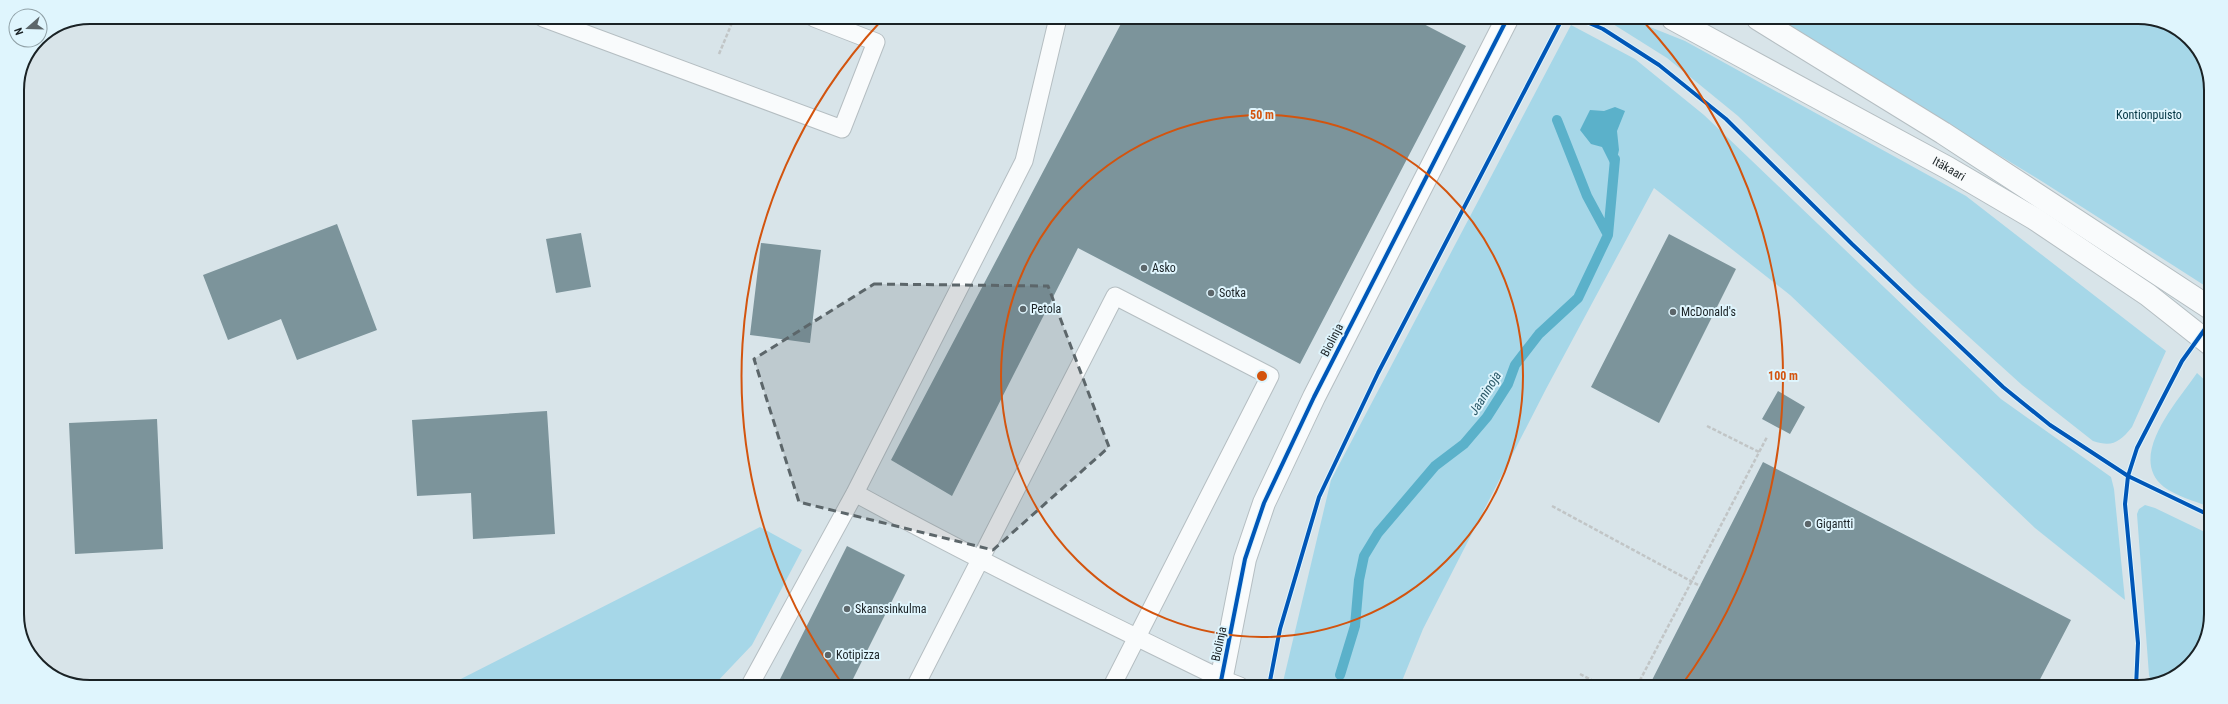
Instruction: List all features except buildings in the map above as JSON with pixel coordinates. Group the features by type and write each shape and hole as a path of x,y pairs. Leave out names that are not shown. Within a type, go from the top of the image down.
{"street":[{"name":"Biolinja","path":"1228,680 1245,559 1264,503 1314,397 1504,24"},
{"name":"Itäkaari","path":"1682,24 1948,168 2035,219 2148,295 2204,339"},
{"path":"1766,24 1943,133 2204,304"}],"lane":[{"path":"560,24 842,129 876,42 830,24"},
{"path":"753,680 855,493 1024,161 1057,24"},
{"path":"919,680 1115,296 1270,376 1115,680"},
{"path":"855,493 980,560 1219,680"}],"path":[{"path":"1708,426 1759,452"},
{"path":"1640,680 1767,437"},
{"path":"1552,506 1700,586"},
{"path":"1580,674 1592,680"}],"highlighted area":[{"path":"874,284 1048,286 1109,447 993,550 799,502 754,359"}],"green space":[{"path":"1613,24 1642,24 1685,41 1966,196 2166,351 2132,427 2123,437 2115,442 2105,444 2093,441 2022,385 1915,288 1738,116 1667,58"},
{"name":"Kontionpuisto","path":"1783,24 2138,24 2155,26 2175,35 2185,43 2201,69 2204,85 2204,285 2043,182"},
{"path":"1571,25 1635,59 1704,115 2001,399 2111,477 2114,489 2125,600 2035,528 1790,295 1654,188 1546,389 1423,629 1402,680 1283,680 1331,480"},
{"path":"2197,373 2204,379 2204,505 2180,496 2164,487 2154,475 2150,460 2153,445 2159,429 2178,398"},
{"path":"2145,505 2155,508 2204,532 2204,614 2202,631 2193,651 2185,661 2171,671 2159,677 2150,679 2137,514 2139,509"},
{"path":"760,527 802,550 752,645 719,680 459,680"}],"shaded area":[{"path":"1615,107 1625,111 1617,131 1619,150 1614,171 1602,147 1591,144 1580,130 1590,110 1604,111"}],"waterway":[{"name":"Jaaninoja","path":"1340,675 1355,626 1359,580 1364,556 1378,533 1435,466 1464,444 1487,417 1508,384 1515,365 1539,334 1578,298 1608,235 1587,196 1557,120"},
{"path":"1608,235 1615,159"}],"cycle path":[{"path":"1221,680 1245,559 1264,503 1314,397 1504,24"},
{"path":"1270,680 1280,629 1319,497 1378,373 1559,24"},
{"path":"1592,24 1603,29 1659,65 1726,119 1852,244 2003,387 2050,425 2128,476 2204,513"},
{"path":"2136,680 2138,643 2125,504 2128,476 2137,448 2182,361 2204,330"}],"place":[{"name":"Asko","path":"1144,268"},
{"name":"Sotka","path":"1211,293"},
{"name":"Petola","path":"1023,309"},
{"name":"McDonald's","path":"1673,312"},
{"name":"Gigantti","path":"1808,524"},
{"name":"Skanssinkulma","path":"847,609"},
{"name":"Kotipizza","path":"828,655"}]}
